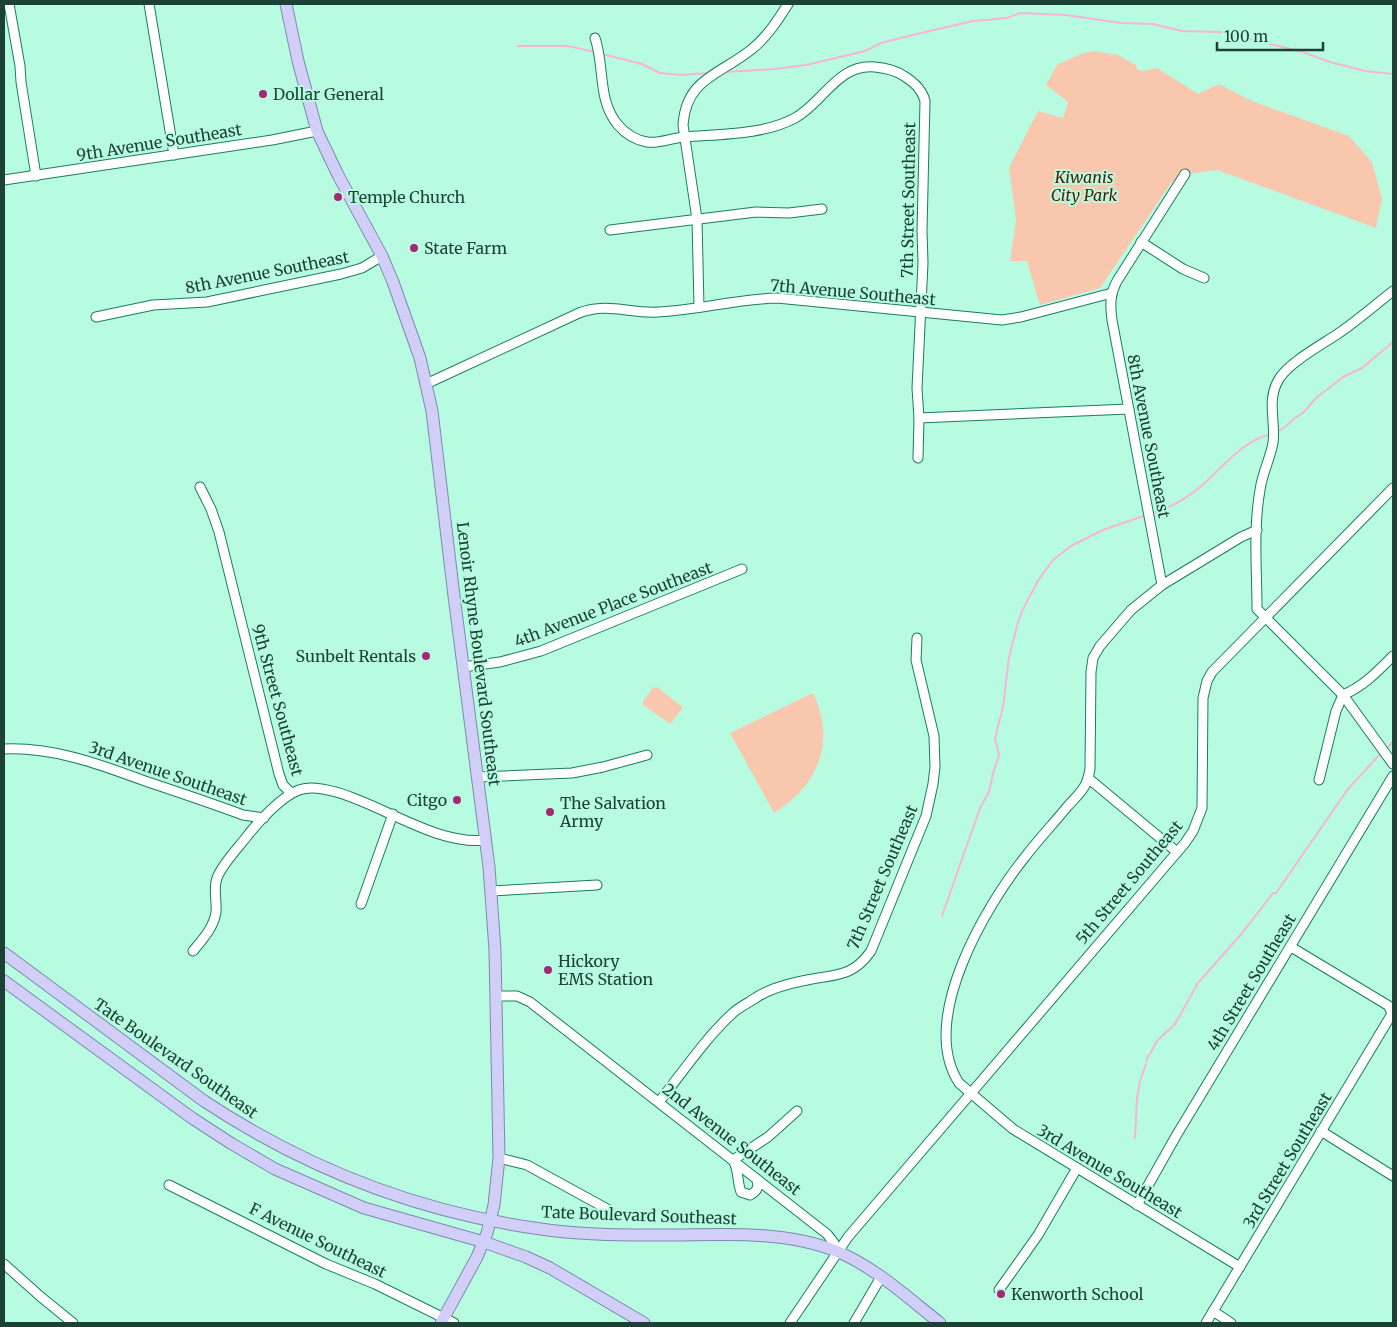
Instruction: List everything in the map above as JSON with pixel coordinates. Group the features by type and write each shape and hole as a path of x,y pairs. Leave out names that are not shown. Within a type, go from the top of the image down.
{"main road":[{"name":"Lenoir Rhyne Boulevard Southeast","path":"286,4 296,55 317,131 338,175 382,256 412,332 426,384 437,438 491,891 496,996 499,1158 497,1186 484,1242 447,1321"},
{"name":"Tate Boulevard Southeast","path":"4,953 204,1102 258,1136 360,1183 416,1202 490,1220 533,1228 583,1233 766,1236 806,1242 837,1252"},
{"path":"4,981 192,1118 232,1144 275,1168 364,1208 484,1242 526,1257 550,1268 644,1323"},
{"name":"2nd Avenue Southeast","path":"837,1252 881,1277 940,1323"}],"street":[{"path":"9,4 36,176"},
{"path":"150,4 174,155"},
{"path":"699,307 697,219 683,115 692,92 704,79 746,54 761,41 788,4"},
{"path":"595,38 600,58 605,100 610,114 618,125 632,136 647,142 685,137"},
{"name":"7th Street Southeast","path":"685,137 742,132 769,128 784,123 806,112 841,76 862,67 881,67 900,74 919,87 925,101 918,458"},
{"name":"9th Avenue Southeast","path":"4,180 272,140 317,131"},
{"path":"1112,293 1117,281 1185,174"},
{"path":"610,230 756,212 789,213 822,209"},
{"path":"1141,242 1183,269 1204,278"},
{"name":"8th Avenue Southeast","path":"96,317 153,305 208,302 341,274 362,268 382,256"},
{"path":"1393,290 1341,332 1290,367 1279,378 1273,392 1273,444 1260,490 1257,530 1257,609 1343,695 1393,764"},
{"name":"7th Avenue Southeast","path":"426,384 587,310 608,307 655,312 751,299 777,298 984,320 1009,319 1112,293"},
{"name":"8th Avenue Southeast","path":"1112,293 1110,303 1112,320 1162,585"},
{"path":"919,418 1129,409"},
{"name":"9th Street Southeast","path":"194,951 204,938 214,918 216,881 220,871 264,818 291,793 283,785 279,774 219,532 211,509 200,488"},
{"name":"5th Street Southeast","path":"790,1323 848,1237 1193,831 1202,808 1203,698 1207,681 1212,672 1393,488"},
{"path":"1177,852 1088,778 1090,769 1090,672 1093,658 1100,646 1120,622 1162,585 1257,530"},
{"name":"4th Avenue Place Southeast","path":"463,667 500,662 541,651 742,569"},
{"name":"7th Street Southeast","path":"658,1102 714,1032 735,1011 760,996 782,986 808,979 828,977 850,970 858,966 870,951 926,816 933,784 935,767 934,736 916,660 917,638"},
{"path":"1319,780 1336,712 1343,695 1370,680 1393,656"},
{"name":"3rd Avenue Southeast","path":"4,749 34,750 62,754 97,764 243,815 264,818"},
{"path":"478,777 572,773 609,766 647,755"},
{"name":"4th Street Southeast","path":"1137,1205 1176,1136 1393,776"},
{"name":"3rd Avenue Southeast","path":"1088,778 1081,792 1026,856 1004,885 979,927 958,972 949,1008 948,1048 954,1075 959,1083 1013,1130 1240,1267"},
{"path":"291,793 308,788 331,791 357,799 442,835 467,841 486,840"},
{"path":"361,904 394,814"},
{"path":"491,891 597,885"},
{"path":"1290,947 1389,1006 1393,1014"},
{"name":"2nd Avenue Southeast","path":"496,996 517,996 530,1002 828,1234 837,1252"},
{"name":"3rd Street Southeast","path":"1206,1323 1393,1014"},
{"path":"757,1180 757,1190 750,1195 741,1192 738,1184 737,1169 733,1160 768,1137 797,1111"},
{"path":"1321,1131 1393,1176"},
{"path":"499,1158 527,1165 609,1210"},
{"path":"1000,1290 1038,1235 1077,1168"},
{"name":"F Avenue Southeast","path":"169,1185 326,1264 375,1284 447,1321"},
{"path":"4,1264 37,1295 73,1323"},
{"path":"854,1323 881,1277"},
{"path":"1213,1311 1231,1323"}],"green space":[{"name":"Kiwanis City Park","path":"1093,51 1118,55 1137,66 1136,68 1141,71 1157,68 1198,94 1219,84 1252,101 1349,136 1372,162 1382,199 1376,228 1217,170 1180,175 1171,183 1100,288 1040,305 1027,261 1010,261 1016,219 1009,168 1038,111 1063,118 1068,102 1046,85 1057,65 1080,54"},
{"path":"657,687 682,707 670,724 643,705 643,701 653,688"},
{"path":"813,693 820,711 823,728 823,745 819,761 812,776 802,789 790,802 774,813 730,733"}],"waterway":[{"path":"723,72 806,65 865,51 881,43 917,34 973,21 1007,18 1020,13 1066,15 1121,23 1153,24 1182,31 1221,32 1303,52 1330,62 1365,71 1393,74"},
{"path":"518,46 568,46 595,52"},
{"path":"602,54 642,64 660,73 681,75 708,73"},
{"path":"1276,432 1304,412 1315,399 1343,377 1362,368 1393,342"},
{"path":"1153,513 1186,497 1248,444 1263,436 1272,434"},
{"path":"942,916 980,808 989,792 999,755 995,738 1003,707 1009,657 1022,611 1039,579 1053,560 1071,546 1103,530 1146,515"},
{"path":"1386,749 1393,742"},
{"path":"1146,1061 1157,1041 1175,1024 1198,983 1243,932 1273,893 1276,893 1348,789 1382,752"},
{"path":"1135,1138 1137,1098 1146,1064"}],"place":[{"name":"Dollar General","path":"263,94"},
{"name":"Temple Church","path":"338,197"},
{"name":"State Farm","path":"414,248"},
{"name":"Sunbelt Rentals","path":"426,656"},
{"name":"Citgo","path":"457,800"},
{"name":"The Salvation Army","path":"550,812"},
{"name":"Hickory EMS Station","path":"548,970"},
{"name":"Kenworth School","path":"1001,1294"}]}
